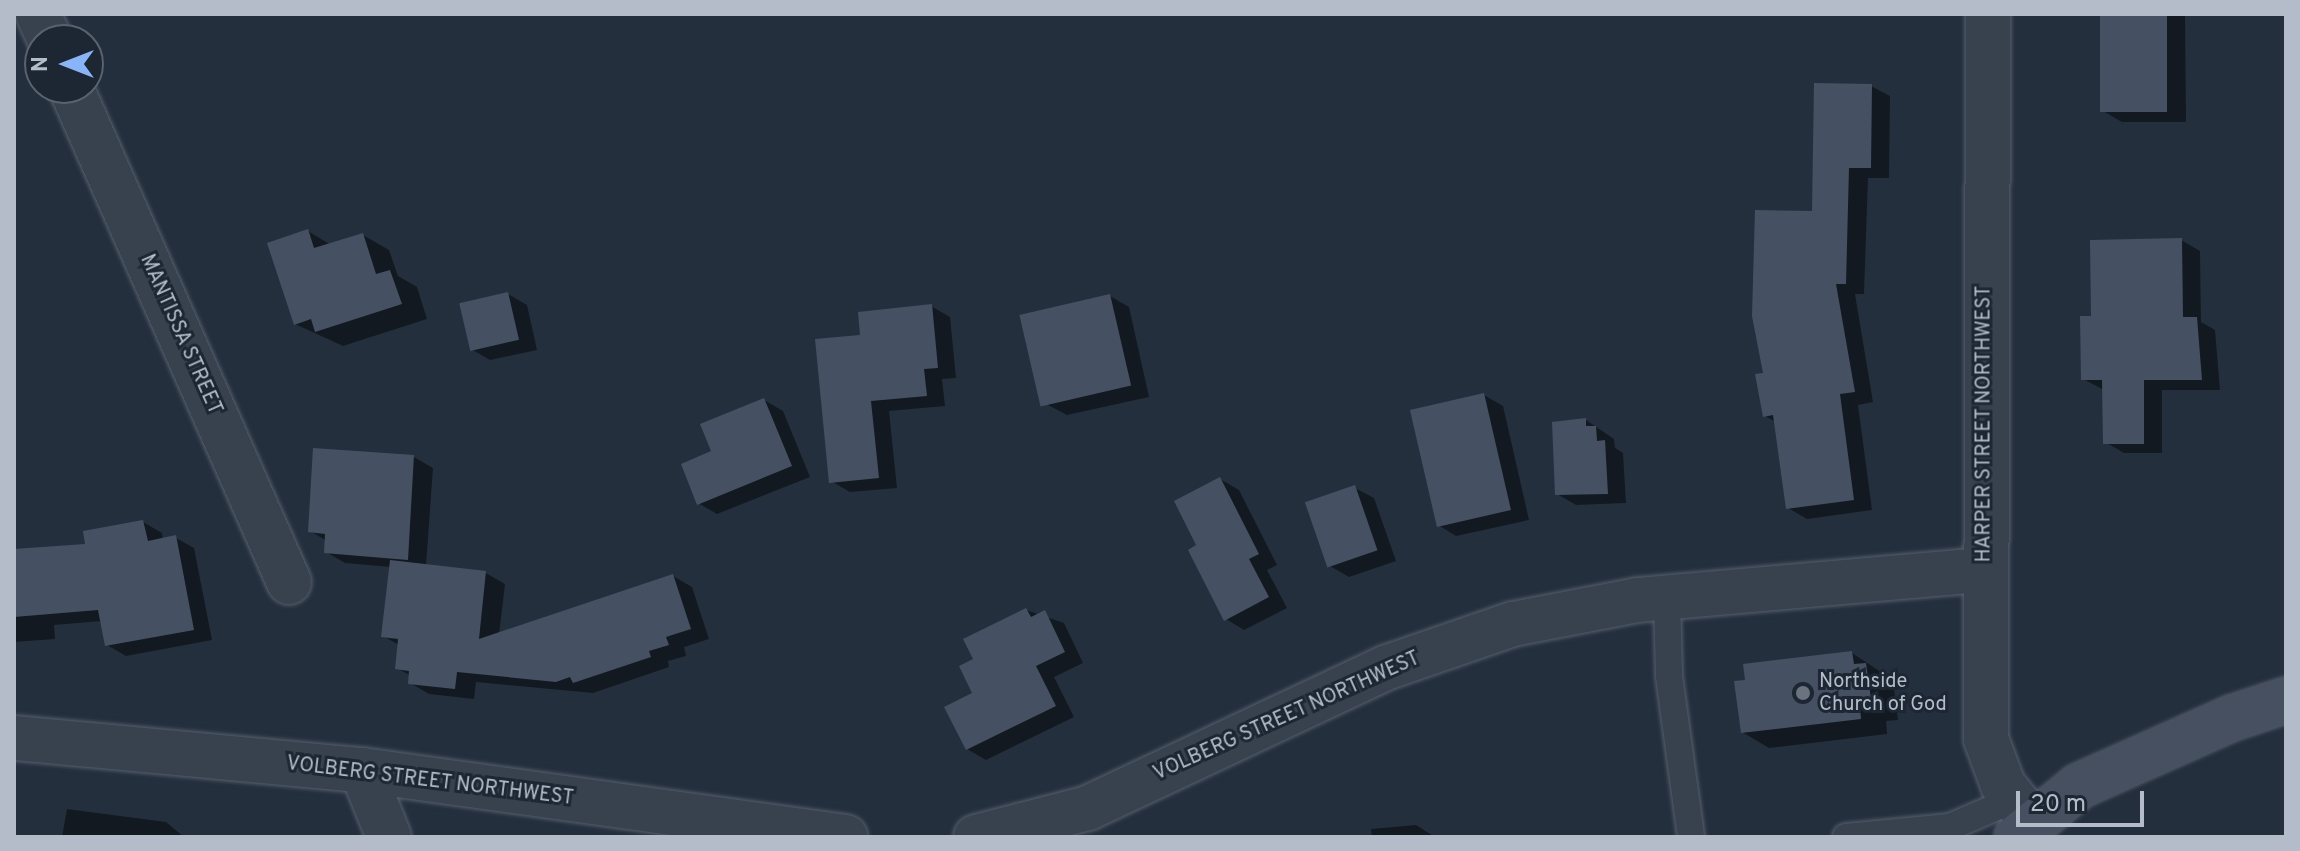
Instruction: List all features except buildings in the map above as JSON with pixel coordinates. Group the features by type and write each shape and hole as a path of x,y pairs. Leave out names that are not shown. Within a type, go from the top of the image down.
{"street":[{"name":"HARPER STREET NORTHWEST","path":"1988,14 1984,570 1986,739 2003,785 2021,819"},
{"name":"MANTISSA STREET","path":"78,104 289,582"},
{"name":"VOLBERG STREET NORTHWEST","path":"976,837 1088,808 1388,667 1513,624 1667,598 1984,570"},
{"path":"2021,819 2079,786 2232,718 2286,700"},
{"name":"VOLBERG STREET NORTHWEST","path":"14,738 362,770 845,837"},
{"path":"362,770 389,837"}],"lane":[{"path":"1667,598 1669,676 1691,837"},
{"path":"1846,837 2021,819"}],"place":[{"name":"Northside Church of God","path":"1803,693"}]}
